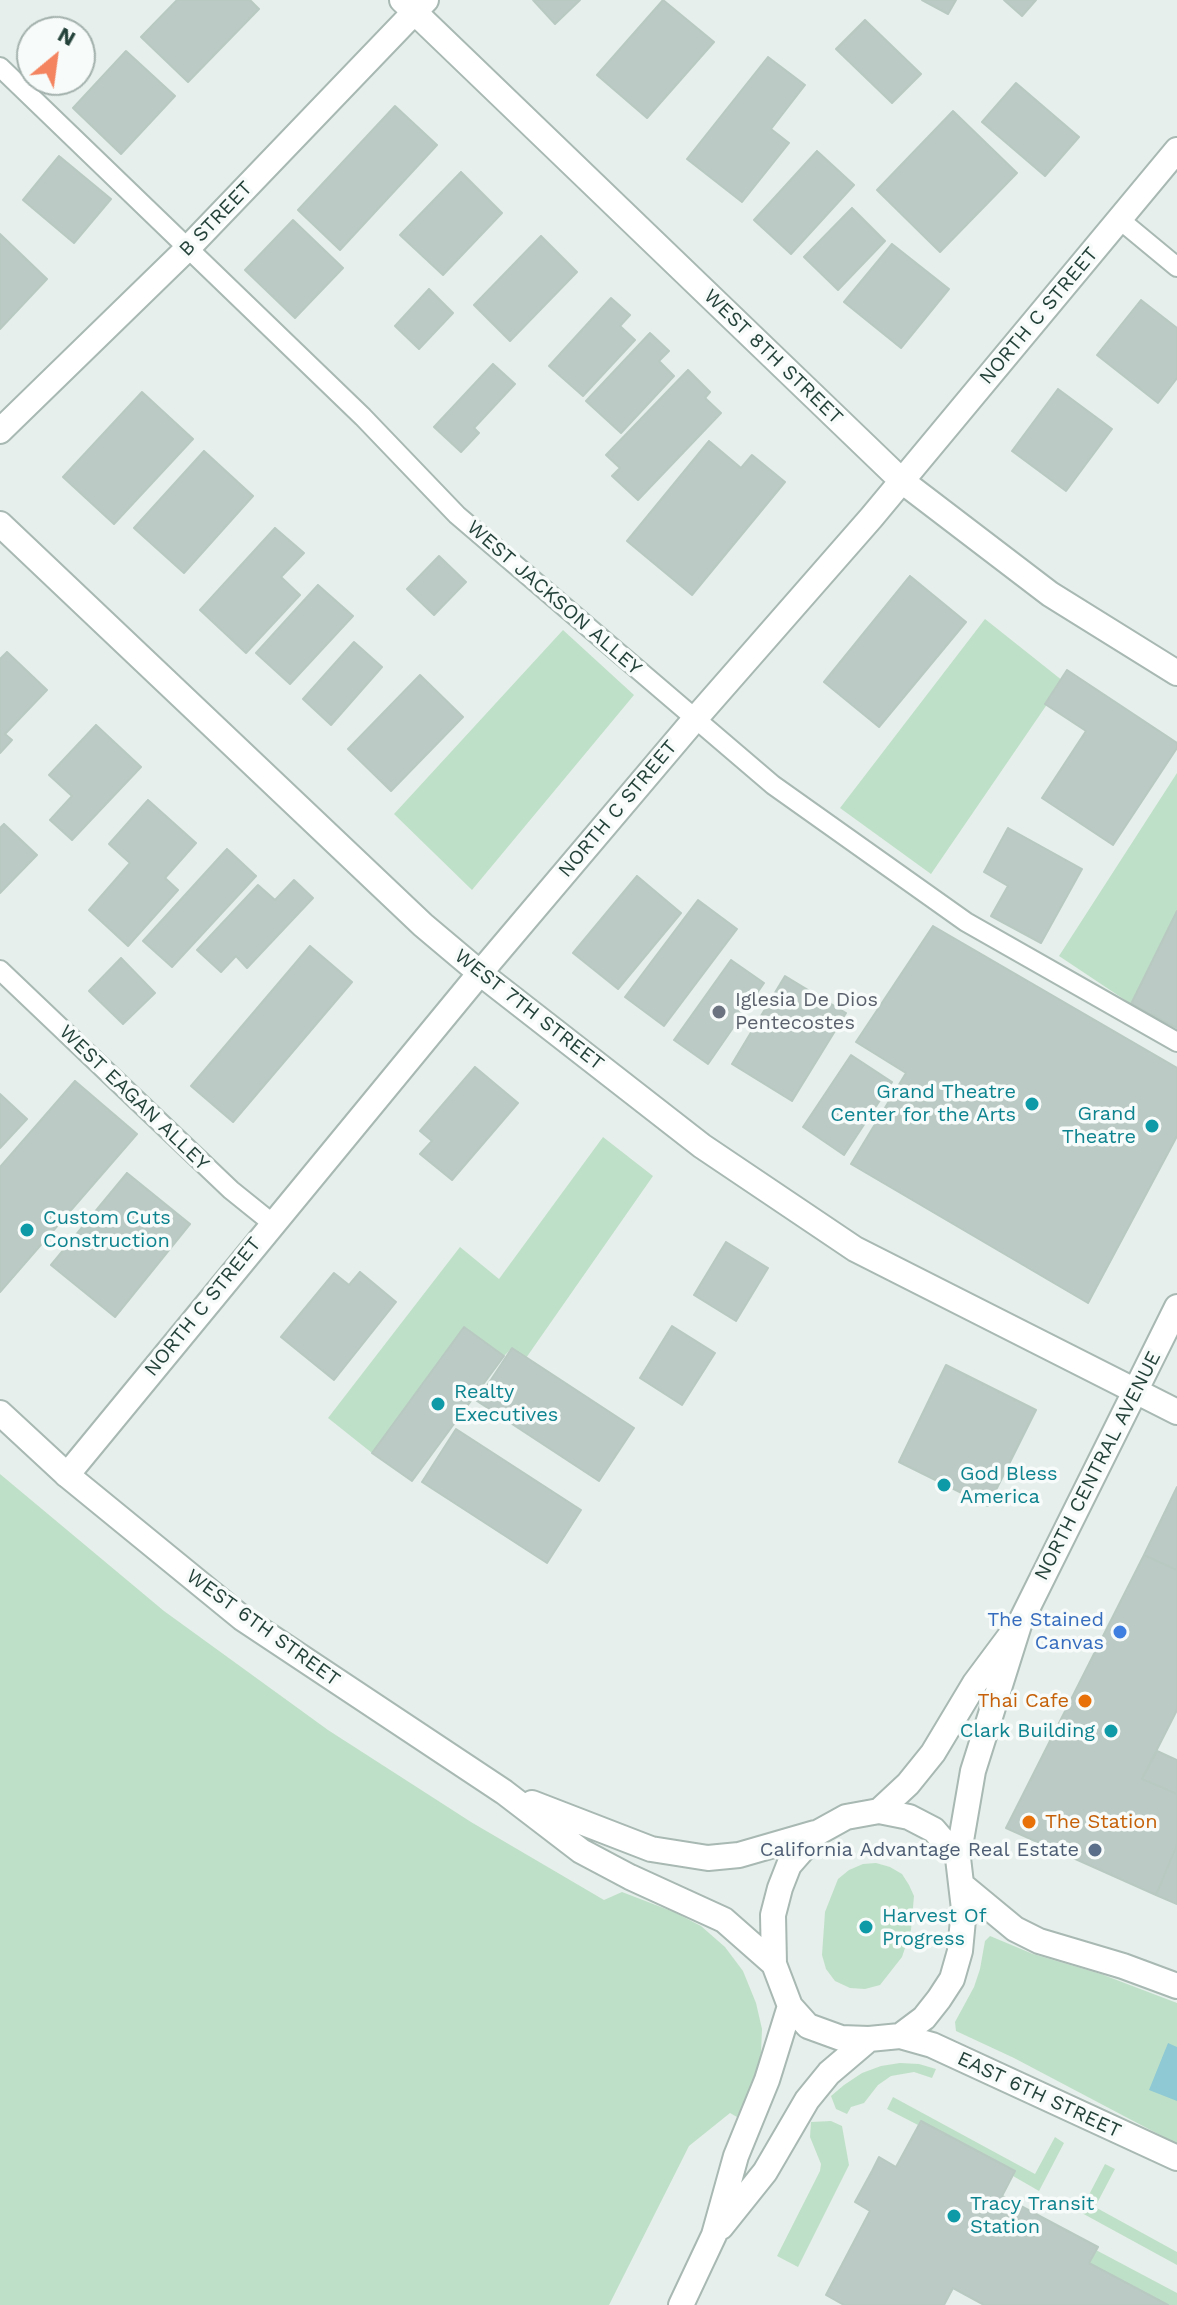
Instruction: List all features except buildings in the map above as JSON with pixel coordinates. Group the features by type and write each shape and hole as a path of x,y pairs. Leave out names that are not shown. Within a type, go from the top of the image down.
{"street":[{"name":"B STREET","path":"0,431 189,247 414,4"},
{"name":"WEST 8TH STREET","path":"414,4 902,481 1050,594 1177,673"},
{"name":"NORTH C STREET","path":"67,1475 480,973 902,481 1177,150"},
{"name":"WEST 7TH STREET","path":"0,524 423,925 702,1146 855,1249 1177,1412"},
{"name":"NORTH CENTRAL AVENUE","path":"958,1858 973,1771 1019,1625 1177,1307"},
{"name":"WEST 6TH STREET","path":"0,1413 67,1475 242,1618 504,1792 581,1851 724,1920 774,1964"},
{"name":"NORTH CENTRAL AVENUE","path":"879,1811 908,1784 933,1753 975,1683 1019,1625"},
{"name":"WEST 6TH STREET","path":"504,1792 651,1849 708,1858 739,1855 817,1833"},
{"path":"879,1811 909,1817 934,1830 958,1858 963,1886 963,1930 952,1979 924,2018 900,2036 841,2038 808,2026 790,2006 774,1964 773,1915 789,1865 817,1833 846,1817 879,1811"},
{"path":"963,1886 1015,1929 1039,1941 1177,1986"},
{"path":"681,2305 714,2235 736,2156 767,2080 790,2006"},
{"name":"EAST 6TH STREET","path":"900,2036 932,2045 1177,2158"},
{"path":"714,2235 765,2172 807,2100 829,2073 869,2039"}],"lane":[{"name":"WEST JACKSON ALLEY","path":"0,67 363,417 457,515 773,785 966,922 1177,1042"},
{"path":"1119,219 1177,267"},
{"name":"WEST EAGAN ALLEY","path":"0,970 231,1190 272,1223"}],"green space":[{"path":"985,619 1063,681 931,874 840,808"},
{"path":"563,630 634,695 472,890 394,814"},
{"path":"1177,773 1177,911 1131,1004 1059,956"},
{"path":"603,1137 653,1176 526,1358 512,1348 504,1356 464,1327 372,1453 328,1418 460,1247 499,1279"},
{"path":"0,1474 164,1611 328,1730 471,1822 604,1900 622,1892 701,1926 725,1947 743,1971 762,2029 761,2053 752,2086 737,2117 730,2113 689,2146 609,2305 0,2305"},
{"path":"876,1863 902,1874 909,1885 914,1896 911,1930 902,1957 880,1985 865,1989 850,1988 835,1981 826,1969 822,1955 825,1912 838,1879 863,1864"},
{"path":"990,1936 1033,1954 1101,1974 1177,2003 1177,2144 956,2031 955,2022 974,1987 985,1941"},
{"path":"900,2063 936,2069 932,2078 914,2072 891,2076 878,2085 864,2103 851,2107 847,2114 836,2109 831,2096 844,2085 862,2073"},
{"path":"893,2097 1035,2174 1055,2137 1064,2143 1039,2191 1013,2176 1015,2171 921,2121 918,2125 887,2109"},
{"path":"831,2121 842,2126 849,2165 798,2267 777,2256 820,2171 821,2164 810,2137 811,2122"},
{"path":"1105,2164 1115,2169 1095,2207 1177,2252 1177,2265 1080,2212"},
{"path":"1096,2250 1177,2293 1177,2305 1168,2305 1089,2263"}],"water":[{"path":"1168,2043 1177,2047 1177,2101 1149,2090"}],"place":[{"name":"Iglesia De Dios Pentecostes","path":"719,1012"},
{"name":"Grand Theatre Center for the Arts","path":"1032,1104"},
{"name":"Grand Theatre","path":"1152,1126"},
{"name":"Custom Cuts Construction","path":"27,1230"},
{"name":"Realty Executives","path":"438,1404"},
{"name":"God Bless America","path":"944,1485"},
{"name":"The Stained Canvas","path":"1120,1632"},
{"name":"Thai Cafe","path":"1085,1701"},
{"name":"Clark Building","path":"1111,1731"},
{"name":"The Station","path":"1029,1822"},
{"name":"California Advantage Real Estate","path":"1095,1850"},
{"name":"Harvest Of Progress","path":"866,1927"},
{"name":"Tracy Transit Station","path":"954,2216"}]}
